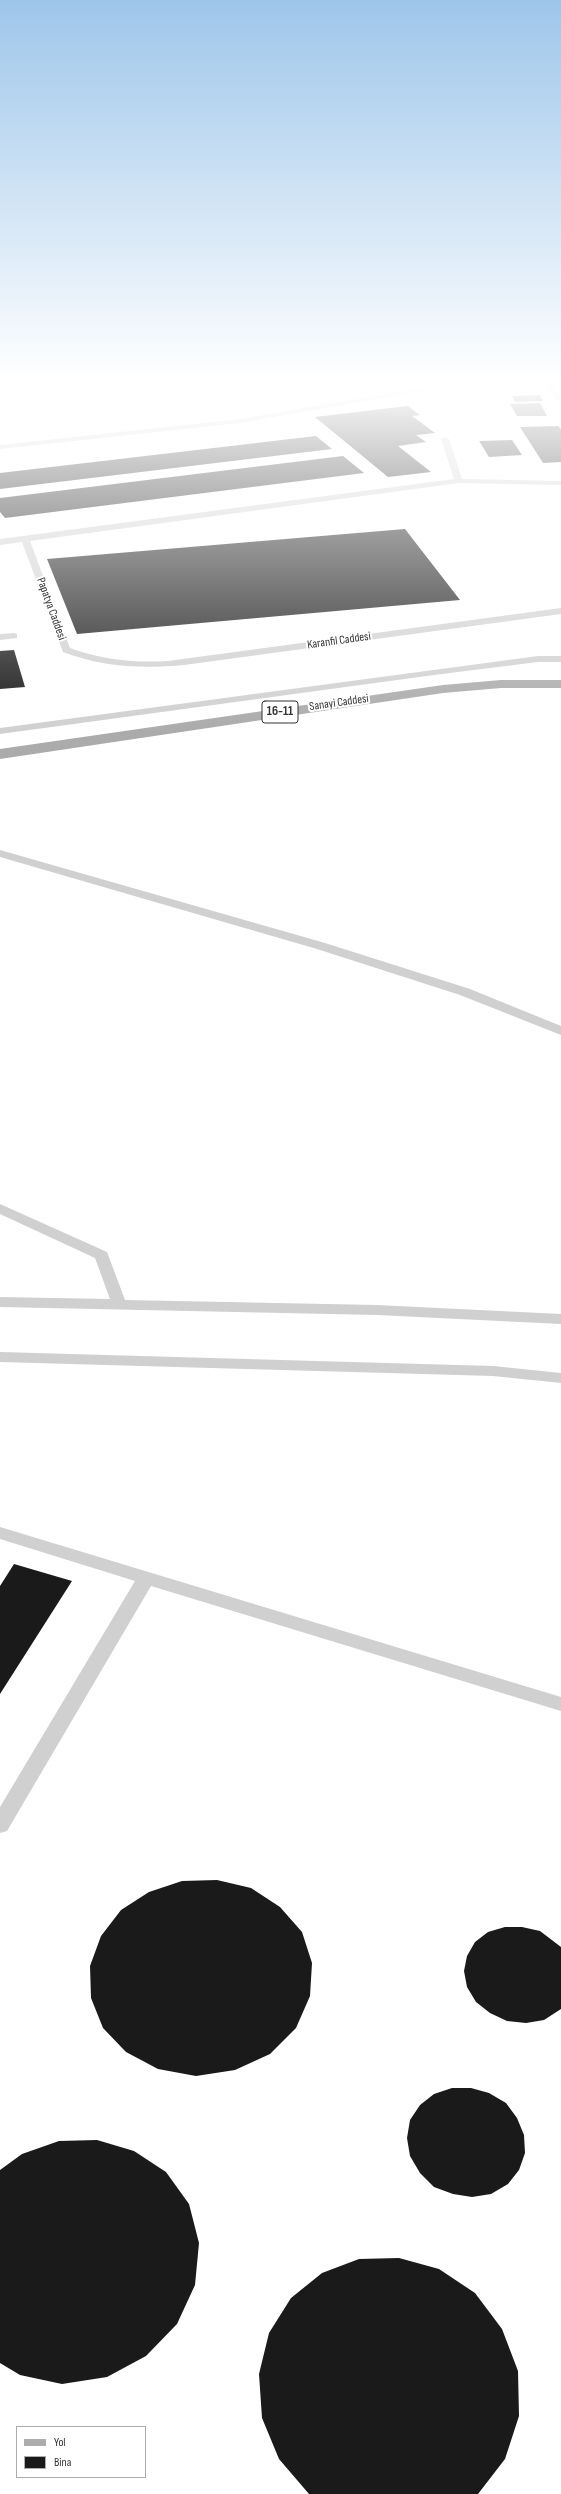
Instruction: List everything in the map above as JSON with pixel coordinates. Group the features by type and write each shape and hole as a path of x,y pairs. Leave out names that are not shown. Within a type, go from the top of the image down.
{"main road":[{"name":"Sanayi Caddesi","path":"0,754 443,689 501,684 561,684"}],"lane":[{"path":"0,542 313,500"},
{"name":"Papatya Caddesi","path":"25,539 66,650 88,659 118,665"},
{"name":"Karanfil Caddesi","path":"118,665 152,666 561,611"},
{"path":"0,637 14,636"},
{"path":"0,731 426,673 538,659 561,659"},
{"path":"0,852 321,946 465,992 561,1031"},
{"path":"0,1208 102,1255 119,1304"},
{"path":"0,1302 377,1310 561,1319"},
{"path":"0,1357 493,1371 561,1378"},
{"path":"0,1533 561,1704"},
{"path":"0,1825 146,1578"}],"building":[{"path":"0,500 146,500 5,518 0,512"},
{"path":"405,529 460,600 77,634 47,559"},
{"path":"14,650 25,687 0,689 0,651"},
{"path":"14,1564 72,1581 0,1694 0,1586"},
{"path":"217,1880 251,1888 280,1907 302,1932 312,1963 310,1996 296,2028 270,2054 235,2070 196,2076 158,2069 126,2052 103,2028 91,1998 90,1966 101,1936 121,1910 149,1892 182,1881"},
{"path":"505,1927 522,1927 540,1931 561,1947 561,2009 544,2020 526,2023 507,2021 490,2013 476,2002 467,1987 464,1971 467,1956 475,1942 488,1932"},
{"path":"452,2088 471,2088 489,2093 506,2103 517,2118 524,2135 525,2153 519,2170 508,2184 491,2194 472,2197 453,2194 434,2187 420,2173 410,2156 407,2138 410,2120 420,2105 434,2094"},
{"path":"97,2140 134,2151 166,2172 189,2204 199,2243 195,2285 177,2324 146,2356 107,2377 62,2384 20,2375 0,2363 0,2170 22,2154 59,2141"},
{"path":"399,2258 439,2269 475,2293 502,2329 518,2371 519,2416 505,2459 478,2494 309,2494 279,2459 262,2418 259,2374 269,2333 291,2298 322,2273 359,2259"}]}
